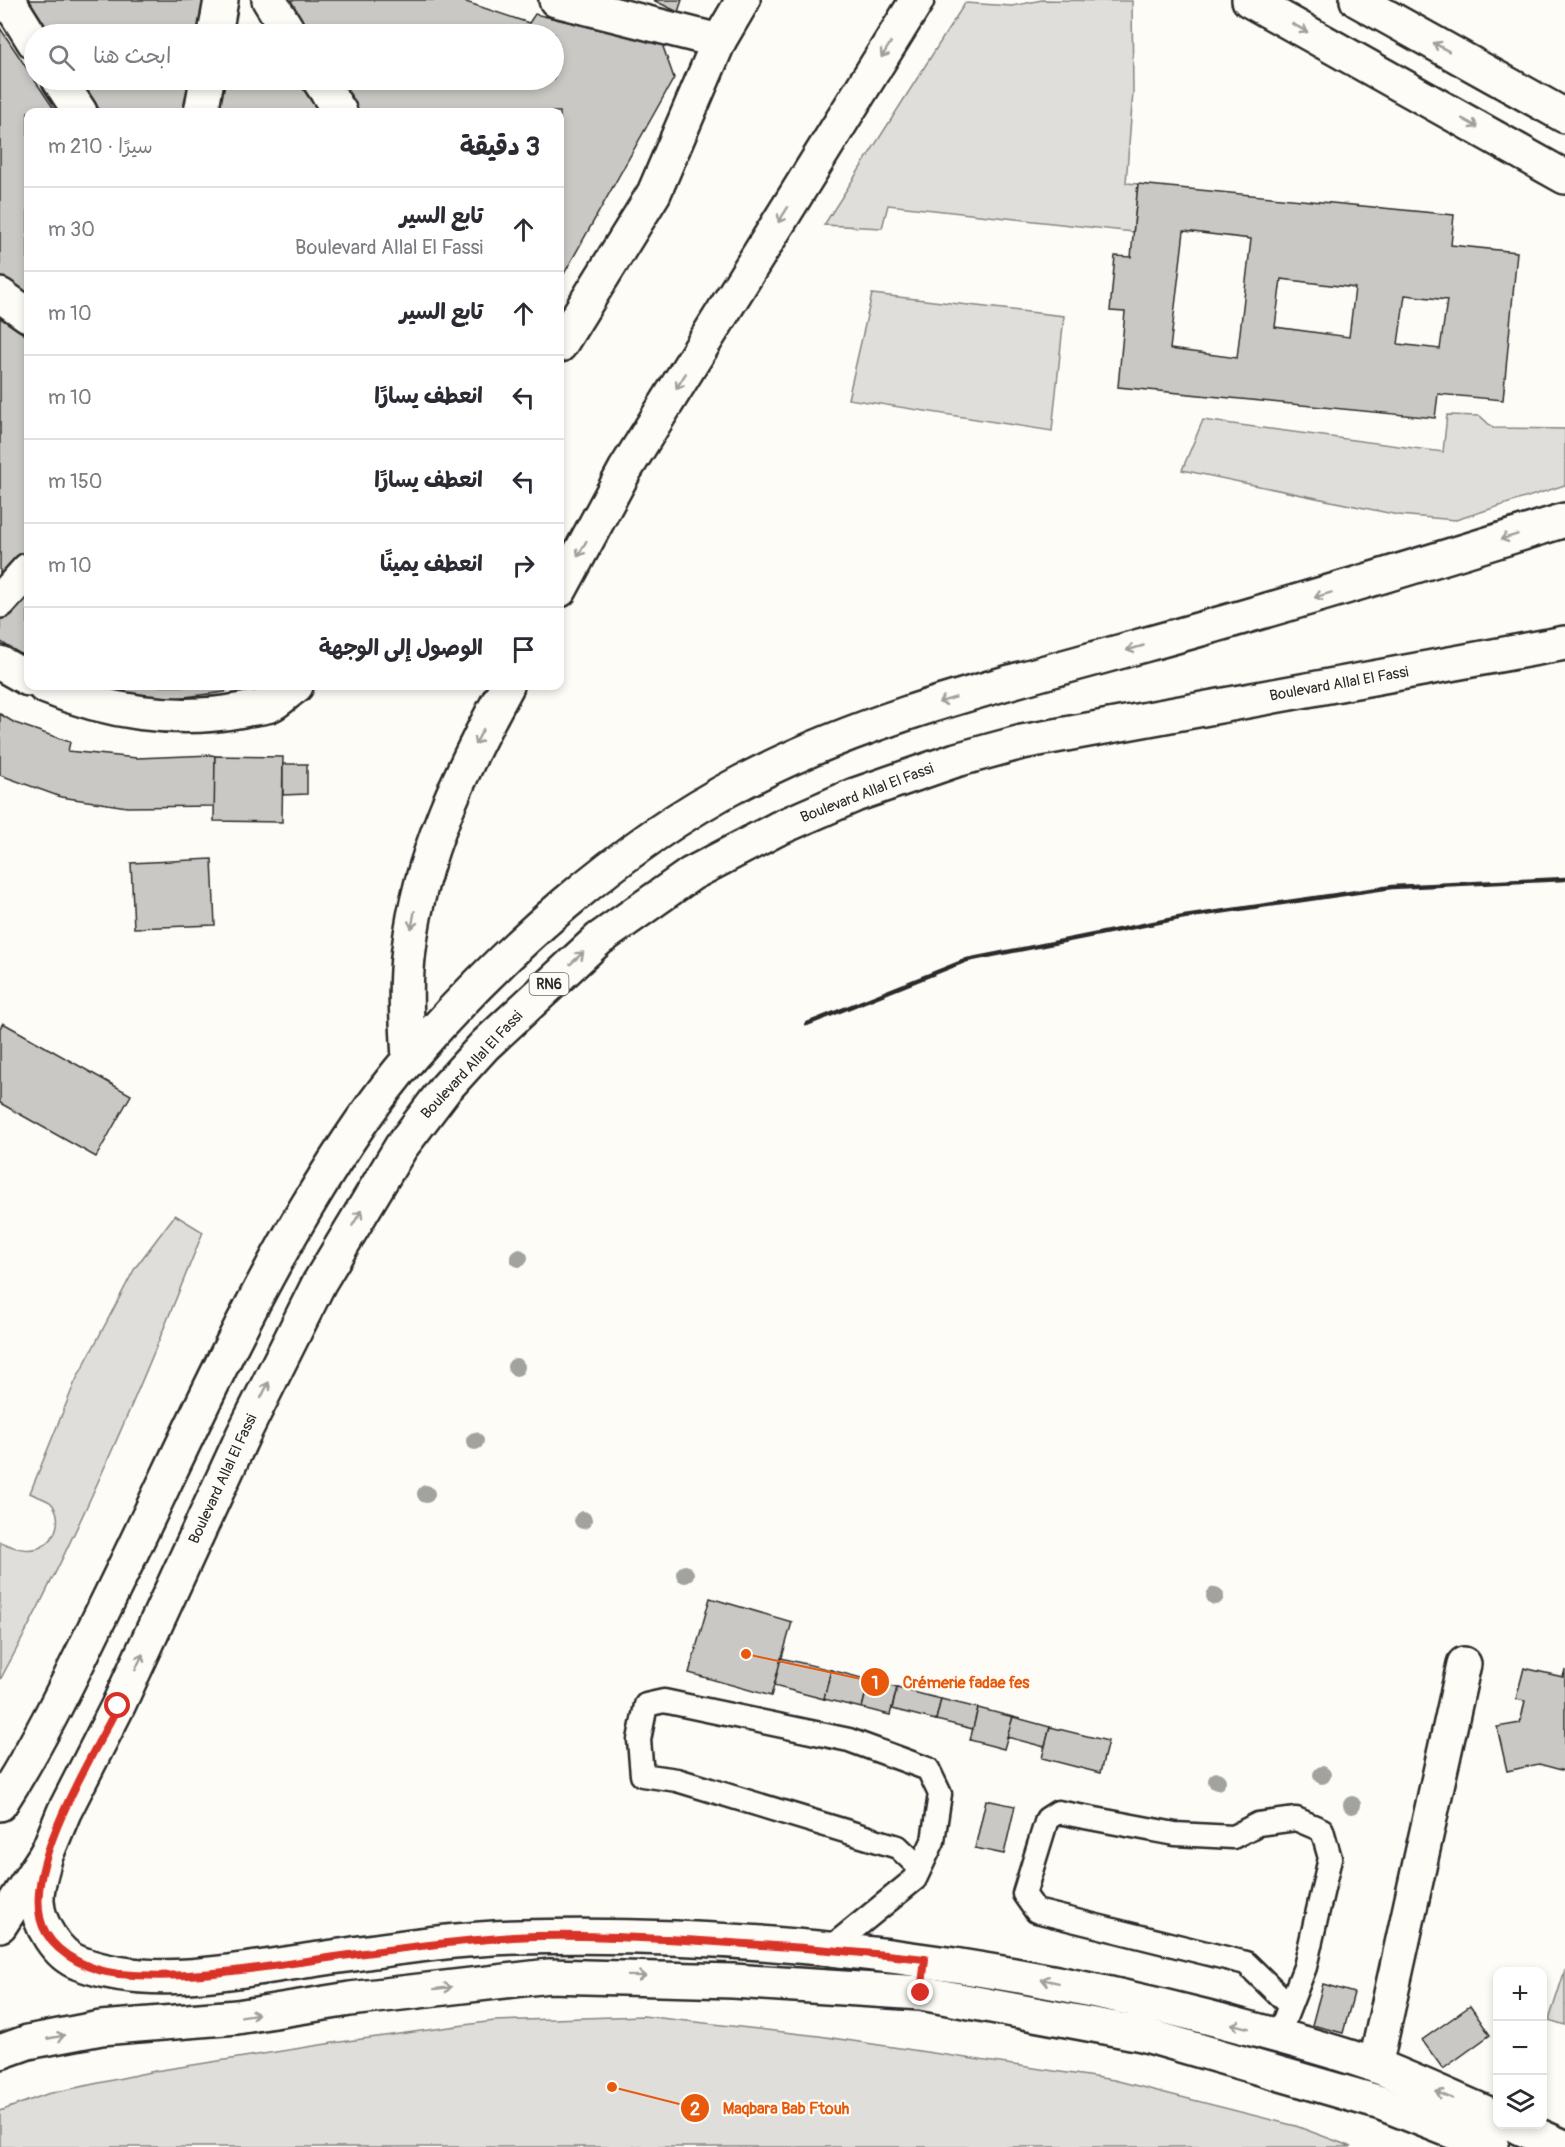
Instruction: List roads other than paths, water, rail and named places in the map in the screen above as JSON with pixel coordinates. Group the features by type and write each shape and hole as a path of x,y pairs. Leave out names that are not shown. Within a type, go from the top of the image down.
{"street":[{"path":"8,0 24,26"},
{"path":"217,24 222,0"},
{"path":"269,0 284,24"},
{"path":"556,0 719,41"},
{"path":"564,339 654,193 719,41 743,0"},
{"path":"564,583 625,470 917,0"},
{"path":"1249,0 1565,177"},
{"path":"1358,0 1565,116"},
{"path":"66,90 77,108"},
{"path":"202,108 205,90"},
{"path":"326,90 337,108"},
{"path":"0,295 24,312"},
{"path":"0,1804 41,1737 161,1489 275,1264 334,1162 409,1059 505,960 588,886 708,800 777,765 849,733 915,710 1310,599 1565,520"},
{"path":"0,601 24,574"},
{"name":"Boulevard Allal El Fassi","path":"0,1925 46,1853 64,1812 118,1706 243,1435 319,1283 362,1208 401,1146 445,1089 493,1038 599,939 691,874 777,829 855,795 956,759 1033,740 1565,643"},
{"path":"0,663 24,677"},
{"path":"54,690 125,711 183,715 228,713 283,690"},
{"path":"409,1059 406,988 414,915 438,829 453,793 505,690"},
{"path":"1375,2066 1464,1664"},
{"path":"46,1853 37,1901 46,1933 74,1961 116,1974 211,1974 411,1946 515,1937 619,1937 829,1949 925,1959 1029,1976 1122,1996 1278,2036 1375,2066 1493,2116"},
{"path":"921,1993 925,1959"},
{"path":"0,2052 28,2042 101,2028 237,2017 350,1999 549,1976 641,1976 921,1993 1142,2034 1381,2103 1492,2147"},
{"path":"1269,2069 1278,2036"},
{"path":"1523,2129 1564,2147"}],"lane":[{"path":"829,1949 915,1879 933,1840 940,1794 928,1769 849,1740 664,1701 646,1705 639,1740 642,1775 677,1780 898,1847 920,1868"},
{"path":"1278,2036 1288,2005 1305,1967 1330,1858 1322,1830 1296,1819 1258,1824 1233,1837 1175,1834 1058,1812 1047,1819 1024,1894 1036,1911 1246,1963 1288,2005"}],"railway":[{"path":"807,1024 967,960 1184,917 1392,887 1565,879"}],"place":[{"name":"Crémerie fadae fes","path":"746,1654"},
{"name":"Maqbara Bab Ftouh","path":"612,2087"}]}
